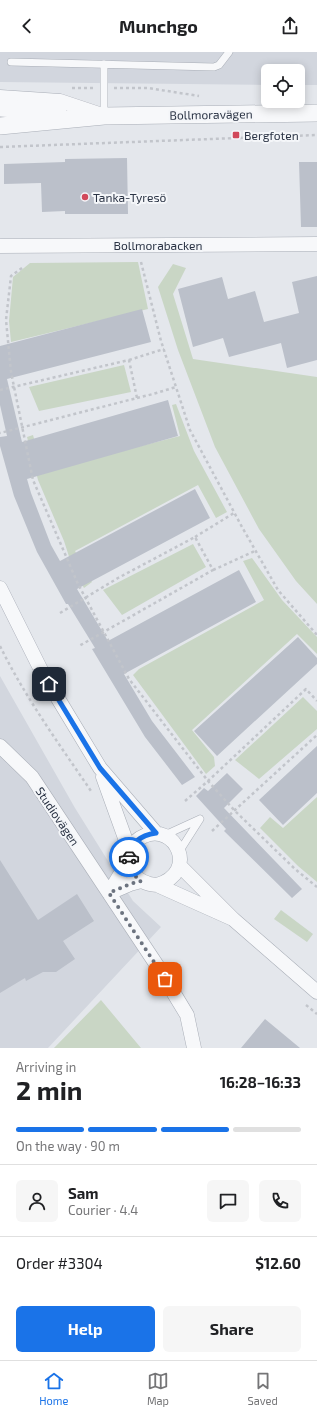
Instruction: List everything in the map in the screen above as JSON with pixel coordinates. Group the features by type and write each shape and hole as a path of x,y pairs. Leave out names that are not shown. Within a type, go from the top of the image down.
{"street":[{"name":"Bollmoravägen","path":"0,98 60,101 104,116"},
{"name":"Bollmoravägen","path":"0,108 104,116"},
{"name":"Bollmoravägen","path":"0,126 104,116 317,113"},
{"name":"Bollmorabacken","path":"0,246 317,244"},
{"path":"0,588 42,672 100,768 160,834 172,840 179,852 180,866 172,878 157,885"},
{"name":"Studiovägen","path":"0,746 32,777 109,893 187,1015 194,1048"},
{"path":"100,768 129,856 132,872 141,881 157,885 233,919"},
{"path":"109,893 134,844 140,838 148,834 160,834"},
{"path":"180,866 233,919 317,992"},
{"path":"109,893 141,881"}],"lane":[{"path":"11,62 214,67 219,65 229,52"},
{"path":"104,64 104,116"},
{"path":"160,834 200,819 179,852"}],"path":[{"path":"64,88 148,88 202,96"},
{"path":"0,147 317,135"},
{"path":"141,262 160,341 164,349 190,430 234,513 278,590 317,635"},
{"path":"22,268 11,276 6,320 10,372 33,480 78,584 129,679 208,781 234,810 295,869 317,887"},
{"path":"0,390 14,388 129,360 164,349"},
{"path":"129,360 137,398"},
{"path":"0,433 176,387"},
{"path":"60,613 85,597 195,537 234,513"},
{"path":"195,537 213,570"},
{"path":"79,646 213,570 255,551"},
{"path":"185,801 306,689 317,701"},
{"path":"212,831 317,735"}],"shaded area":[{"path":"0,52 317,52 317,85 305,85 305,64 261,64 261,85 0,82"},
{"path":"0,676 75,808 133,901 161,927 48,1048 0,1048"}],"green space":[{"path":"138,262 148,309 11,342 9,321 13,277 30,263"},
{"path":"173,264 186,268 173,294 193,359 317,377 317,604 296,581 259,529 215,447 178,350 158,287"},
{"path":"124,365 131,392 39,411 29,387"},
{"path":"176,404 194,451 227,512 216,518 198,485 75,551 92,582 84,588 73,569 64,541 38,480 27,437 33,435 43,471 180,436 172,405"},
{"path":"193,544 206,567 122,615 103,590"},
{"path":"252,558 282,600 317,637 317,654 297,634 192,730 214,757 215,766 206,774 133,675 139,669 264,600 243,561"},
{"path":"303,697 317,711 317,729 259,779 235,760"},
{"path":"317,797 317,882 298,866 260,828 270,817 283,828"},
{"path":"281,910 313,934 307,942 274,919"},
{"path":"101,1000 141,1048 54,1048"}],"building":[{"name":"Tanka-Tyresö","path":"127,158 128,214 65,214 65,211 42,212 41,183 4,184 4,164 65,162 65,159"},
{"path":"299,162 317,162 317,227 301,227"},
{"path":"317,276 317,360 287,368 281,343 229,357 223,338 193,347 178,289 222,277 228,299 255,291 264,322 299,313 292,282"},
{"path":"142,309 151,342 7,379 22,442 168,400 178,436 27,479 51,545 60,561 195,489 210,518 77,589 108,641 239,570 256,602 124,674 152,721 195,777 182,785 145,737 92,649 95,648 68,604 66,604 37,552 14,496 0,446 0,437 7,436 0,405 0,346"},
{"path":"298,637 317,658 317,664 217,756 194,731"},
{"path":"317,746 317,793 283,825 259,800"},
{"path":"227,773 243,789 224,808 302,889 292,898 224,831 226,829 196,796 204,788 208,791"},
{"path":"0,860 38,920 77,894 94,921 63,941 75,959 56,972 43,972 26,981 25,978 0,993"},
{"path":"265,1019 300,1048 241,1048"}],"way so far":[{"path":"129,857 130,868 135,876 141,881 109,893 165,979"}],"place":[{"name":"Bergfoten","path":"236,135"},
{"name":"Tanka-Tyresö","path":"85,197"}],"route":[{"path":"49,684 100,768 156,833 148,834 140,838 134,844 129,857"}]}
